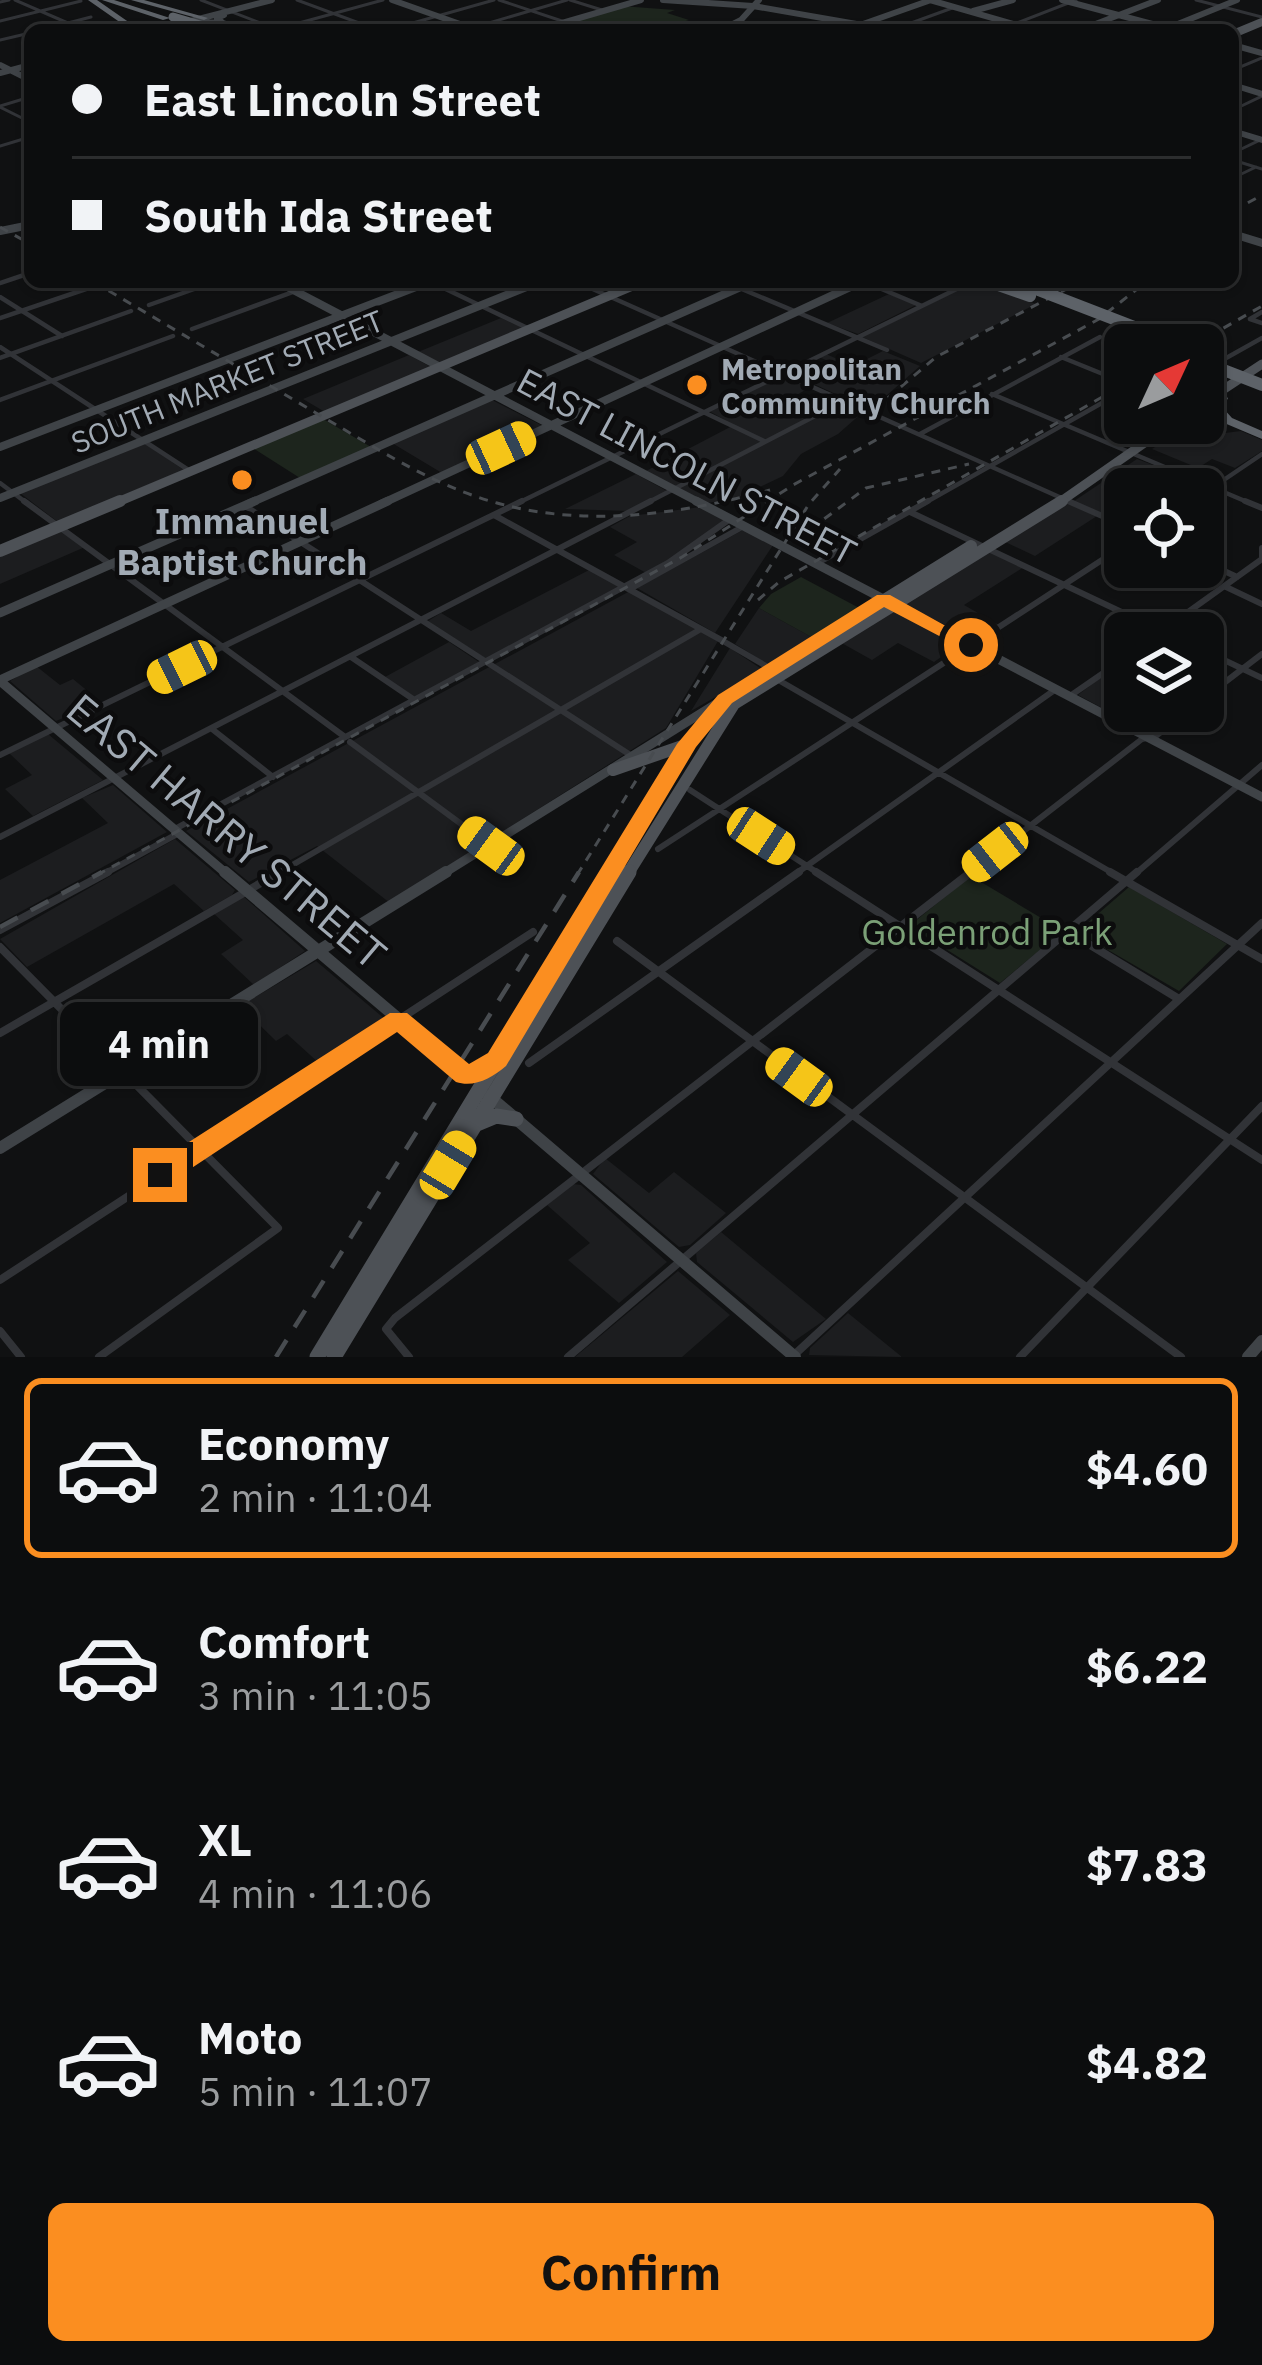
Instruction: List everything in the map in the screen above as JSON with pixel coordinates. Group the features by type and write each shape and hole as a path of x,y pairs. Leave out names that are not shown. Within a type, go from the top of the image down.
{"highway":[{"path":"92,0 126,24"},
{"path":"106,0 206,22"},
{"path":"118,0 170,17 225,18"},
{"path":"135,0 225,18"},
{"path":"185,12 206,22"},
{"path":"1014,288 1122,324"},
{"path":"1033,288 1111,324"},
{"path":"1224,364 1262,378"},
{"path":"1226,418 1262,433"}],"main road":[{"path":"0,551 627,288"},
{"path":"1224,394 1262,364"},
{"path":"1224,397 1262,378"},
{"path":"334,1357 471,1126 497,1060 688,744 725,699 1144,444"},
{"path":"1132,453 1154,444"},
{"path":"317,1357 714,731 734,704 772,674"},
{"path":"613,770 714,731"},
{"path":"464,1075 485,1070 497,1060"},
{"path":"471,1126 496,1116 516,1119"}],"street":[{"path":"0,2 12,0 68,23"},
{"path":"201,0 225,18"},
{"path":"206,22 276,0"},
{"path":"297,0 362,24"},
{"path":"298,24 388,0 460,24"},
{"path":"404,4 419,0"},
{"path":"409,24 496,0 565,22"},
{"path":"490,24 568,0 602,10"},
{"path":"663,0 755,2 850,24"},
{"path":"865,24 931,0 1014,24 1074,1"},
{"path":"909,24 958,8 990,8 1013,0"},
{"path":"1062,0 1150,24"},
{"path":"1096,24 1158,0"},
{"path":"1196,0 1262,19"},
{"path":"1180,24 1237,0"},
{"path":"0,21 81,1"},
{"path":"558,24 635,1"},
{"path":"728,24 755,2"},
{"path":"988,17 983,14 990,8"},
{"path":"64,24 91,17"},
{"path":"206,22 225,18"},
{"path":"195,24 225,18"},
{"path":"0,40 24,34"},
{"path":"18,36 24,38"},
{"path":"0,69 24,66"},
{"path":"10,70 24,77"},
{"path":"0,106 24,119"},
{"path":"0,120 17,115"},
{"path":"149,305 197,288"},
{"name":"EAST LINCOLN STREET","path":"289,288 1262,796"},
{"path":"192,329 303,288"},
{"path":"0,447 414,288"},
{"path":"442,288 764,441"},
{"name":"SOUTH MARKET STREET","path":"0,498 524,288"},
{"path":"590,288 1104,517"},
{"path":"0,613 739,288 886,350"},
{"path":"0,681 850,288"},
{"path":"878,288 922,306"},
{"path":"0,755 959,288"},
{"path":"0,318 86,289"},
{"path":"0,297 62,336"},
{"path":"0,358 131,311"},
{"path":"1262,312 1250,319 1262,323"},
{"path":"0,400 173,336"},
{"path":"920,434 1100,337"},
{"path":"1224,359 1262,338"},
{"path":"0,347 190,471"},
{"path":"1061,357 1104,376"},
{"path":"992,394 1168,468"},
{"path":"816,564 1104,399"},
{"path":"0,837 844,400"},
{"path":"1224,480 1262,454"},
{"path":"0,483 491,846"},
{"path":"1224,492 1262,508"},
{"path":"245,506 635,758 725,699"},
{"path":"910,512 1122,612"},
{"path":"494,515 701,629 850,722 1262,959"},
{"path":"628,587 730,519"},
{"path":"0,930 414,700 744,526"},
{"path":"1262,548 1262,559 1224,586 1262,604"},
{"path":"658,849 1104,559"},
{"path":"1224,571 1237,577"},
{"path":"1190,612 1221,588"},
{"path":"0,1033 701,629"},
{"path":"1224,683 1262,654"},
{"path":"351,657 414,700"},
{"path":"1224,660 1262,678"},
{"path":"1070,696 1104,673"},
{"name":"EAST HARRY STREET","path":"0,681 793,1356"},
{"path":"529,1063 1056,689"},
{"path":"212,729 273,777"},
{"path":"409,1357 386,1329 580,1173 1156,732"},
{"path":"568,1357 1262,765"},
{"path":"0,1148 613,770"},
{"path":"690,790 1262,1160"},
{"path":"793,1356 1262,923"},
{"path":"0,1280 533,932"},
{"path":"1069,932 1179,999"},
{"path":"616,941 1181,1357"},
{"path":"0,947 278,1228 99,1357"},
{"path":"1020,1357 1262,1106"},
{"path":"0,1331 21,1357"},
{"path":"1249,1357 1262,1341"}],"shaded area":[{"path":"963,288 992,288 1036,304 921,363 862,337"},
{"path":"889,294 916,305 858,334 827,323"},
{"path":"501,318 523,328 441,363 418,352"},
{"path":"883,351 920,366 870,410 788,372 812,361 838,373 844,368 819,357 826,354 853,366"},
{"path":"409,355 431,367 325,412 303,399"},
{"path":"780,376 809,388 793,397 825,412 843,403 863,412 838,434 801,454 783,476 739,497 708,503 646,471 734,425 709,411"},
{"path":"492,400 543,426 442,473 392,443"},
{"path":"1241,431 1262,440 1262,451 1235,468 1212,459 1198,468 1152,449 1160,444 1224,444 1224,433"},
{"path":"144,443 184,470 58,522 20,493"},
{"path":"1137,459 1161,468 1124,468"},
{"path":"636,474 667,491 629,511 565,509"},
{"path":"1104,481 1104,513 1074,501"},
{"path":"1066,503 1097,516 1035,556 1001,540"},
{"path":"701,507 730,523 648,574 614,555 637,542 610,527 630,516"},
{"path":"61,530 85,547 0,584 0,554"},
{"path":"743,530 773,545 715,633 637,588"},
{"path":"989,550 1024,567 964,605 999,625 975,640 903,604"},
{"path":"591,569 621,586 486,659 428,621 441,613 471,631"},
{"path":"630,591 718,641 666,728 390,903 317,846 249,882 186,831"},
{"path":"759,608 815,639 766,663 735,644"},
{"path":"896,609 960,644 934,662 898,643 872,660 838,641"},
{"path":"449,642 479,662 414,698 385,677"},
{"path":"730,648 763,670 691,711"},
{"path":"36,666 60,685 73,679 101,702 56,721 10,681"},
{"path":"1100,678 1104,680 1104,709 1078,695"},
{"path":"48,734 103,780 33,816 5,789 32,775 9,753"},
{"path":"113,785 167,832 0,923 0,880 108,823 82,798"},
{"path":"175,839 235,890 232,895 204,911 174,884 27,967 0,939"},
{"path":"244,897 305,951 254,985 221,954 243,940 213,913"},
{"path":"316,961 386,1020 320,1064 287,1034 276,1041 240,1006"},
{"path":"605,1158 649,1193 674,1172 726,1213 690,1245 679,1247 593,1174"},
{"path":"573,1184 581,1185 667,1262 619,1303 568,1260 590,1243 547,1205"},
{"path":"721,1232 826,1319 793,1342 697,1262 696,1253"},
{"path":"678,1271 730,1315 682,1357 575,1357"},
{"path":"848,1313 902,1357 809,1355 810,1348"}],"green space":[{"path":"621,6 675,10 667,13 689,20 675,24 561,24"},
{"path":"323,419 371,447 300,478 253,448"},
{"path":"801,577 863,610 815,639 759,608 771,594"},
{"name":"Goldenrod Park","path":"971,876 1063,931 1000,983 909,926"},
{"path":"1129,887 1227,944 1179,991 1077,932"}],"railway":[{"path":"1239,208 1262,195"},
{"path":"0,227 24,241"},
{"path":"104,288 404,464 497,503 565,515 634,515 703,506 770,490"},
{"path":"875,409 936,357 1068,288"},
{"path":"97,875 682,557 793,485 1099,319 1138,288"},
{"path":"1224,328 1262,306"},
{"path":"758,600 779,582 1104,396"},
{"path":"797,539 866,488 969,464"},
{"path":"577,875 809,504 840,469"},
{"path":"0,927 102,872"},
{"path":"276,1357 579,872"}],"place":[{"name":"Metropolitan Community Church","path":"697,385"},
{"name":"Immanuel Baptist Church","path":"242,480"}],"route":[{"path":"160,1175 398,1020 464,1075 485,1070 497,1060 688,744 725,699 884,599 971,645"}]}
